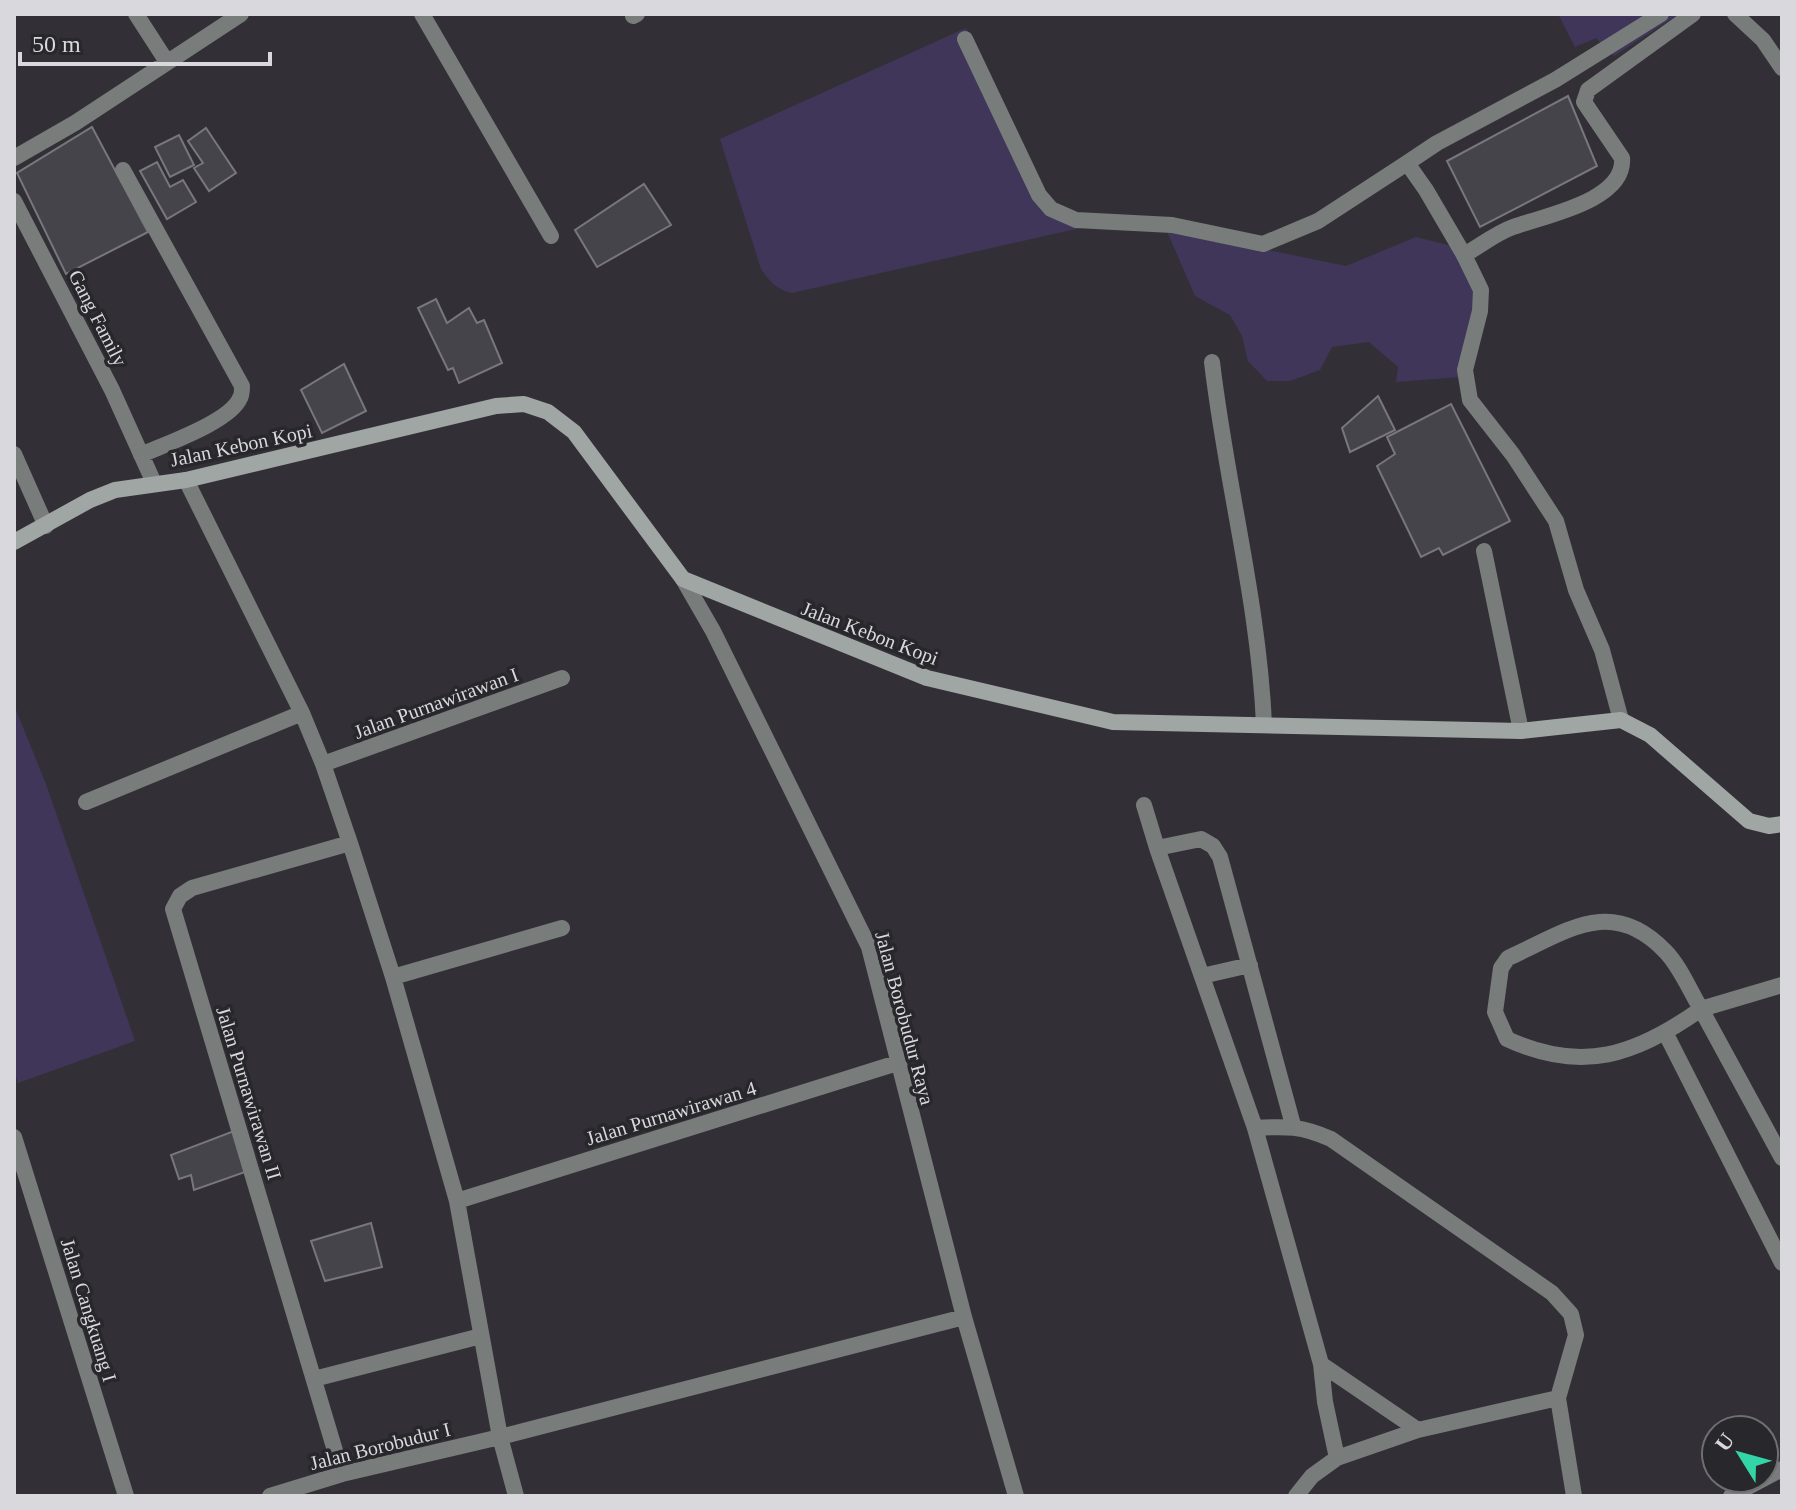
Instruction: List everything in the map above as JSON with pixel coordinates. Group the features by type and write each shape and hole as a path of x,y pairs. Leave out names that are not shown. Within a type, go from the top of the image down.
{"main road":[{"name":"Jalan Kebon Kopi","path":"14,542 90,500 115,490 186,480 496,406 524,404 548,412 574,432 683,579 927,678 1113,722 1521,731 1621,720"},
{"path":"1621,720 1650,735 1749,821 1769,826 1782,824"}],"street":[{"path":"136,14 167,62"},
{"path":"14,158 75,123 241,14"},
{"path":"422,14 551,236"},
{"path":"965,39 1039,195 1051,209 1076,220 1172,225 1263,244 1318,221 1437,143 1555,80 1661,14"},
{"path":"1464,255 1511,227 1550,217 1600,194 1620,175 1622,158 1584,102 1588,90 1693,14"},
{"path":"1735,14 1763,40 1782,68"},
{"path":"1407,163 1464,255 1481,290 1480,311 1465,370 1470,400 1513,455 1556,521 1576,590 1602,650 1621,720"},
{"path":"123,170 242,386 237,403 216,421 141,455"},
{"name":"Gang Family","path":"14,201 61,288 154,483"},
{"path":"1212,362 1219,423 1246,570 1263,694 1264,725"},
{"path":"14,454 46,526"},
{"path":"186,480 302,713 350,843 393,977 457,1201 500,1437 516,1496"},
{"path":"1484,551 1521,731"},
{"name":"Jalan Borobudur Raya","path":"683,579 713,631 869,947 964,1317 1016,1496"},
{"name":"Jalan Purnawirawan I","path":"323,764 562,678"},
{"path":"86,802 302,713"},
{"path":"1144,805 1255,1128 1321,1364 1325,1402 1337,1458"},
{"path":"1157,848 1201,839 1213,846 1220,857 1293,1125"},
{"name":"Jalan Purnawirawan II","path":"342,1474 173,909 180,896 192,888 350,843"},
{"path":"1782,985 1701,1009 1666,1034 1603,1057 1563,1057 1532,1051 1507,1039 1495,1012 1501,968 1508,958 1581,924 1616,920 1636,927 1667,952 1701,1009 1782,1158"},
{"path":"393,977 562,928"},
{"path":"1202,976 1250,965"},
{"path":"1666,1034 1782,1263"},
{"name":"Jalan Purnawirawan 4","path":"457,1201 897,1063"},
{"path":"1255,1128 1293,1125 1321,1134 1349,1150 1552,1293 1571,1314 1576,1335 1558,1398 1574,1496"},
{"name":"Jalan Cangkuang I","path":"14,1137 126,1496"},
{"name":"Jalan Borobudur I","path":"270,1496 342,1474 500,1437 964,1317"},
{"path":"314,1379 481,1336"},
{"path":"1321,1364 1418,1430"},
{"path":"1296,1496 1312,1476 1337,1458 1418,1430 1558,1398"},
{"path":"1731,1496 1782,1469"}],"shaded area":[{"path":"1558,14 1679,14 1614,56 1596,38 1575,47"},
{"path":"966,28 1044,188 1061,214 1085,227 792,293 770,281 761,269 720,139"},
{"path":"1166,229 1346,266 1416,237 1456,247 1485,303 1470,352 1473,376 1396,382 1398,367 1369,342 1332,347 1320,370 1290,381 1267,381 1248,361 1242,336 1230,315 1195,296"},
{"path":"14,705 46,784 135,1041 18,1083 14,1070"}],"building":[{"path":"1568,96 1597,166 1480,227 1447,161"},
{"path":"92,127 148,232 66,274 17,173"},
{"path":"206,128 236,173 209,191 194,168 203,163 188,141"},
{"path":"179,135 194,165 170,177 155,147"},
{"path":"157,162 170,187 183,180 196,202 167,219 140,171"},
{"path":"644,184 671,225 597,267 575,230"},
{"path":"436,299 447,323 469,308 477,323 484,320 502,363 459,383 453,368 448,370 418,308"},
{"path":"344,364 366,411 322,433 301,390"},
{"path":"1378,396 1395,430 1350,452 1342,428"},
{"path":"1451,404 1510,521 1443,555 1439,548 1421,557 1377,466 1395,454 1387,437"},
{"path":"234,1131 248,1171 194,1190 191,1175 179,1179 171,1155"},
{"path":"371,1223 382,1267 325,1281 311,1241"}]}
